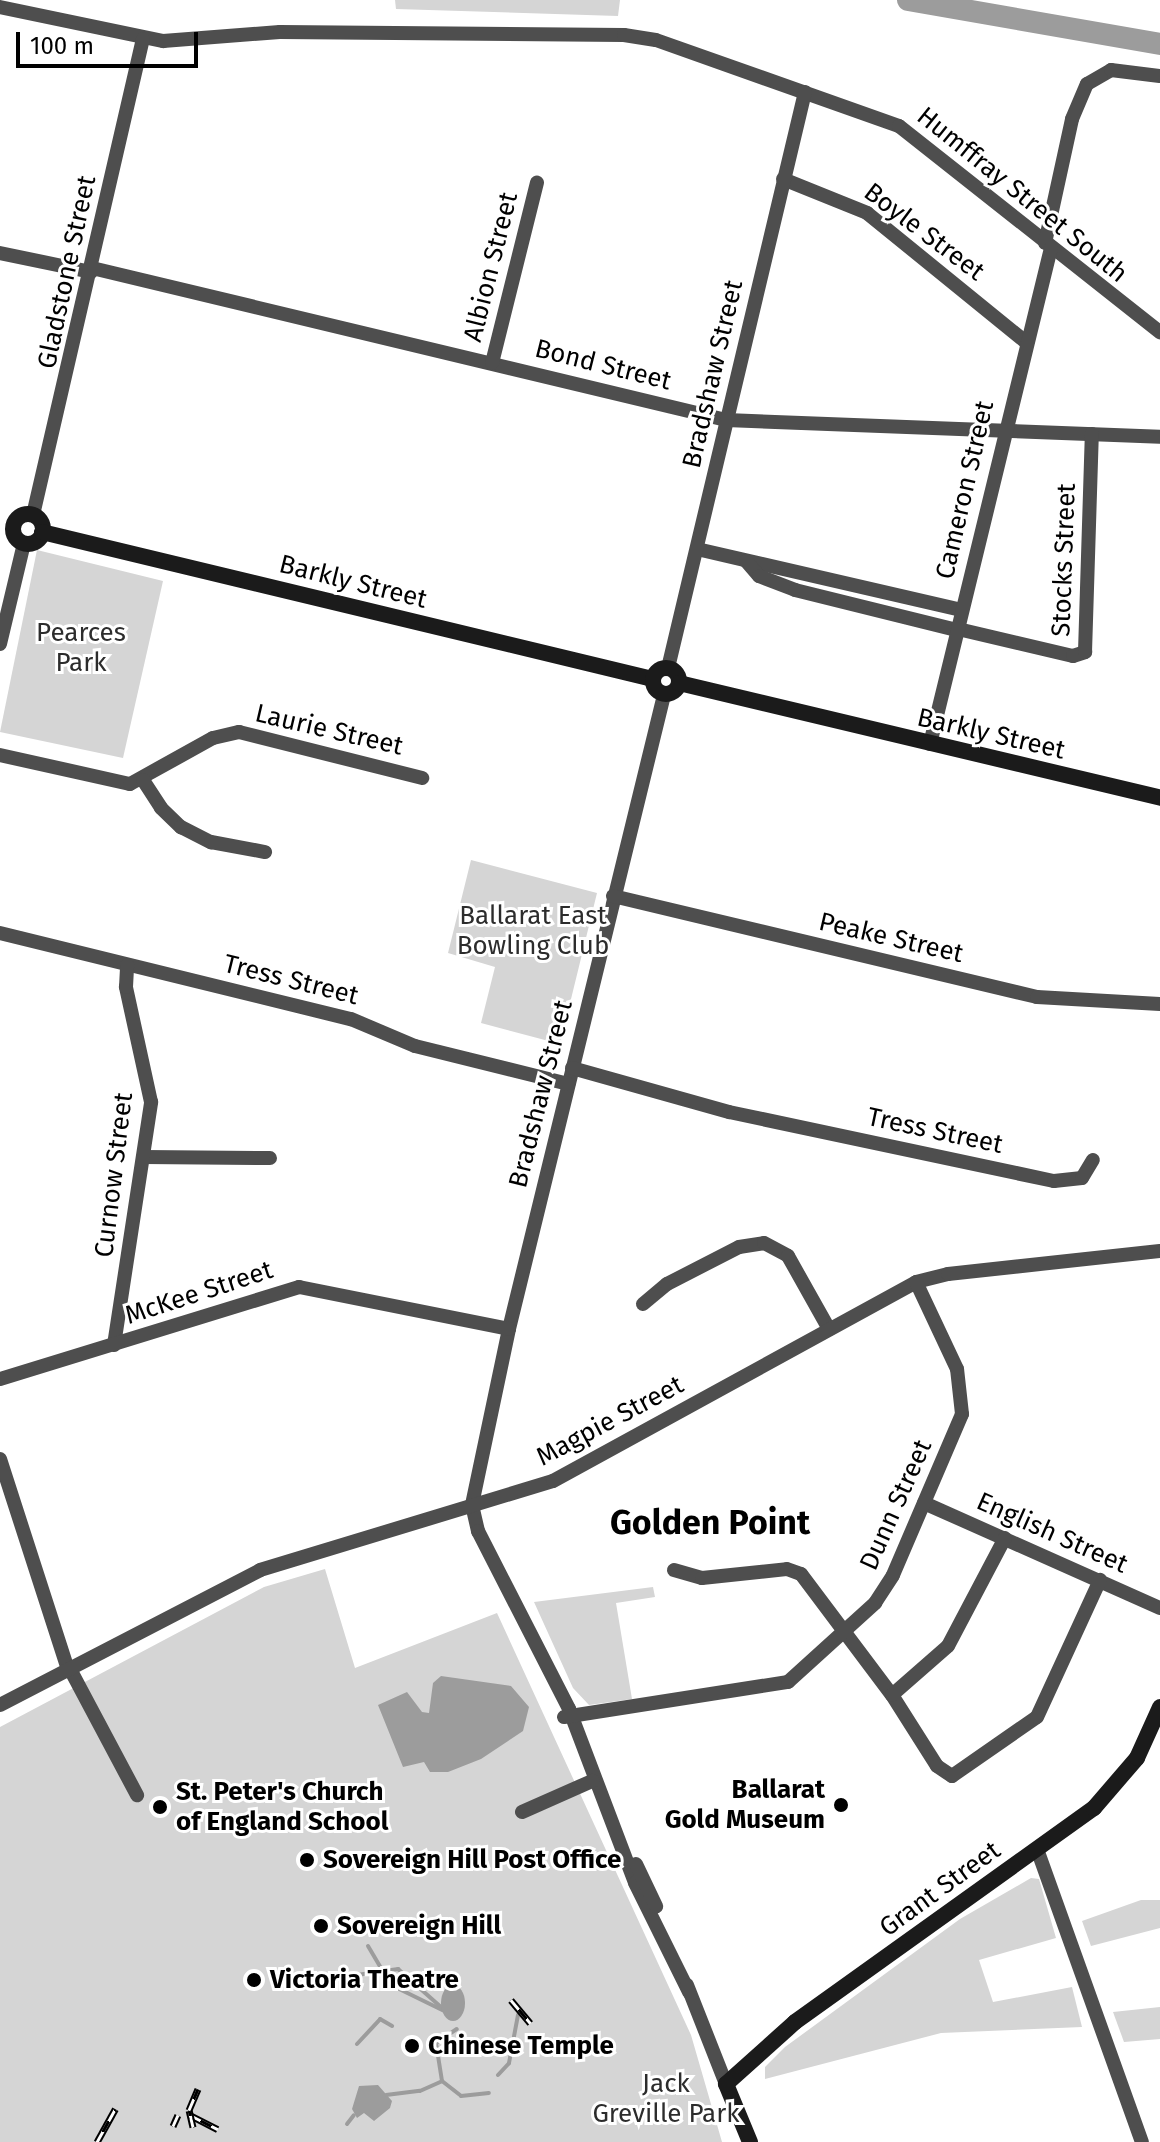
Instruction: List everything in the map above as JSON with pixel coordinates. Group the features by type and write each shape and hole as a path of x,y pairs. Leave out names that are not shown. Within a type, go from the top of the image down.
{"main road":[{"path":"21,515 33,515 42,532 35,542 24,543 15,537 7,523 21,515"},
{"name":"Barkly Street","path":"42,532 653,679"},
{"path":"668,668 679,683 674,692 664,695 655,689 653,679 668,668"},
{"name":"Barkly Street","path":"679,683 1157,799"},
{"name":"Grant Street","path":"727,2087 795,2022 1086,1815 1120,1781 1160,1707"},
{"path":"727,2087 742,2142"},
{"path":"727,2087 750,2142"}],"street":[{"name":"Humffray Street South","path":"0,7 143,40 280,32 624,35 664,42 805,92 916,136 1160,332"},
{"name":"Gladstone Street","path":"33,515 143,40"},
{"name":"Cameron Street","path":"930,744 1026,342 1072,119 1084,88 1111,70 1160,76"},
{"name":"Bradshaw Street","path":"668,668 805,92"},
{"name":"Boyle Street","path":"783,179 867,213 1026,342"},
{"name":"Albion Street","path":"492,363 537,183"},
{"name":"Bond Street","path":"0,253 91,270 726,420 1160,437"},
{"name":"Stocks Street","path":"745,560 759,576 795,590 1073,656 1085,652 1092,434"},
{"path":"0,644 24,543"},
{"name":"Stocks Street","path":"697,549 962,610"},
{"name":"Bradshaw Street","path":"472,1505 509,1329 664,695"},
{"name":"Laurie Street","path":"143,780 213,738 234,732 422,778"},
{"path":"0,755 120,783 143,780 161,808 181,827 211,842 265,852"},
{"name":"Peake Street","path":"613,896 1037,997 1160,1004"},
{"name":"Tress Street","path":"0,933 351,1019 415,1046 568,1084"},
{"name":"Curnow Street","path":"114,1345 151,1095 126,987 127,965"},
{"name":"Tress Street","path":"572,1068 729,1112 1054,1181 1082,1178 1093,1160"},
{"path":"144,1157 270,1158"},
{"path":"643,1304 667,1284 739,1247 771,1245 791,1260 829,1329"},
{"name":"Magpie Street","path":"0,1705 260,1570 563,1476 916,1282 1160,1251"},
{"name":"Dunn Street","path":"567,1716 784,1684 844,1634 886,1588 963,1408 957,1369 916,1282"},
{"name":"McKee Street","path":"0,1379 299,1287 509,1329"},
{"path":"0,1459 69,1669 137,1795"},
{"name":"English Street","path":"924,1503 1160,1608"},
{"path":"472,1505 485,1522 503,1575 689,1992 727,2087"},
{"path":"892,1695 948,1646 1005,1538"},
{"path":"674,1570 705,1578 795,1571 892,1695 947,1776 957,1775 1035,1719 1100,1580"},
{"path":"567,1716 603,1801"},
{"path":"522,1812 592,1781"},
{"path":"1037,1849 1142,2142"}],"green space":[{"path":"395,0 620,0 618,16 396,9"},
{"name":"Pearces Park","path":"37,550 163,581 123,758 0,732"},
{"name":"Ballarat East Bowling Club","path":"471,860 597,893 560,1044 481,1023 495,967 448,953"},
{"name":"Sovereign Hill","path":"325,1569 355,1668 497,1613 691,2035 722,2142 0,2142 0,1727 264,1587"},
{"path":"653,1587 655,1597 616,1603 632,1699 589,1705 573,1688 534,1602"},
{"path":"1031,1878 1039,1879 1056,1938 979,1960 993,2002 1072,1987 1082,2027 941,2033 765,2079 765,2067 785,2047 960,1919"},
{"path":"1141,1900 1160,1900 1160,1928 1091,1946 1082,1921"},
{"path":"1160,2007 1160,2039 1124,2042 1113,2012"}],"shaded area":[{"path":"441,1676 511,1686 529,1707 523,1731 481,1759 448,1772 430,1772 424,1762 403,1767 378,1705 407,1692 422,1712 429,1713 433,1683"},
{"path":"378,2085 392,2101 390,2108 374,2121 364,2113 357,2118 352,2109 359,2086"}],"waterway":[{"path":"908,0 1160,44"},
{"path":"368,1946 391,1985 442,2010"},
{"path":"336,1978 398,1969 450,2015"},
{"path":"451,1991 455,1995 451,1999 447,1995 451,1991"},
{"path":"498,2075 509,2063 518,2015"},
{"path":"357,2044 380,2019 392,2026"},
{"path":"386,2095 420,2091 442,2081 436,2043 457,2029"},
{"path":"442,2081 461,2096 489,2093"},
{"path":"347,2124 354,2115"}],"railway":[{"path":"511,2000 530,2023"},
{"path":"193,2127 189,2110 198,2089"},
{"path":"97,2142 115,2109"},
{"path":"173,2126 178,2115"},
{"path":"190,2115 218,2129"}],"place":[{"name":"Ballarat Gold Museum","path":"841,1805"},
{"name":"St. Peter's Church of England School","path":"160,1807"},
{"name":"Sovereign Hill Post Office","path":"307,1860"},
{"name":"Sovereign Hill","path":"321,1926"},
{"name":"Victoria Theatre","path":"254,1980"},
{"name":"Chinese Temple","path":"412,2046"}],"district":[{"name":"Golden Point","path":"710,1523"}],"park label":[{"name":"Jack Greville Park","path":"666,2099"}]}
